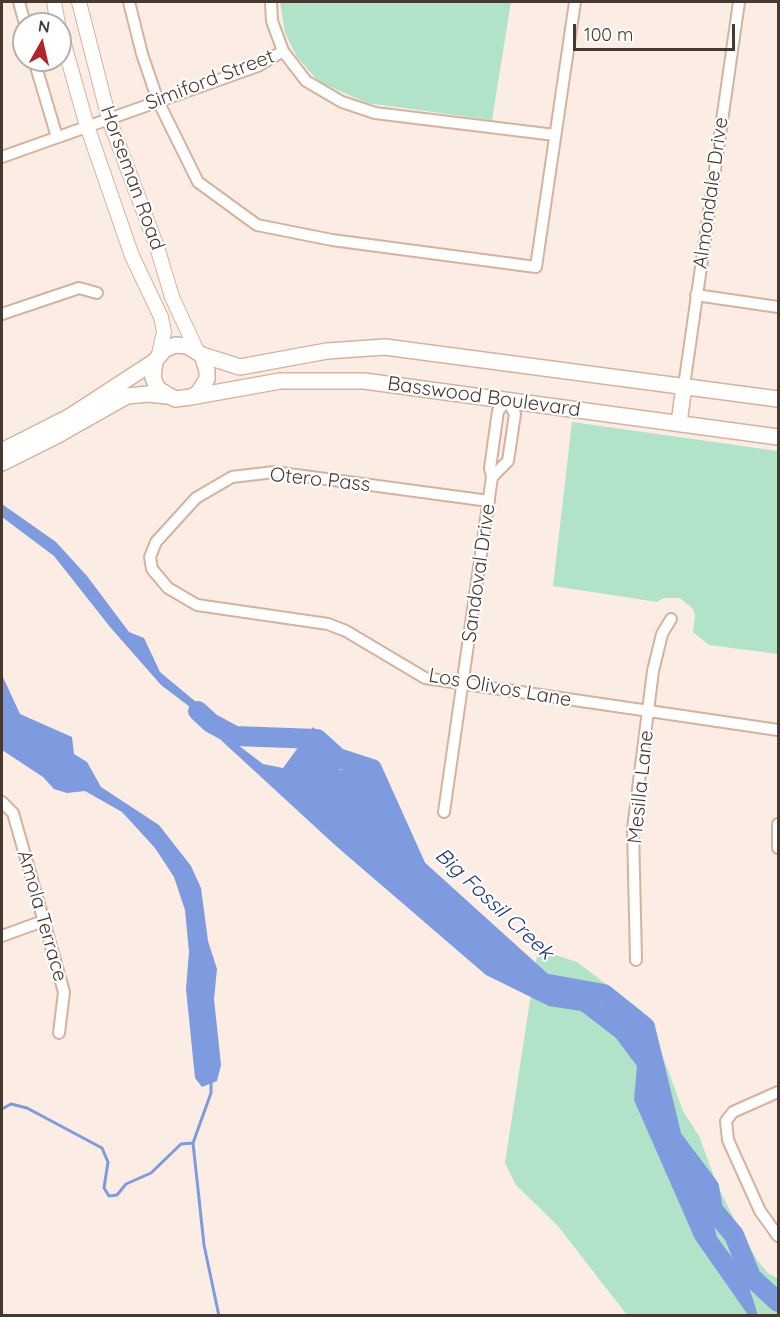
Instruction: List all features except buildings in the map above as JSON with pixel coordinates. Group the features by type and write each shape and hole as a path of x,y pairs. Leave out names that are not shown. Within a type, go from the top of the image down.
{"main road":[{"path":"175,345 187,346 200,353 207,371 207,379 203,387 190,398 148,394 128,396 2,459 175,345"},
{"name":"Basswood Boulevard","path":"200,353 240,367 343,349 405,348 778,399"},
{"path":"157,357 153,378 158,389 167,396"},
{"name":"Basswood Boulevard","path":"190,398 264,383 323,380 374,382 778,437"},
{"path":"679,423 684,386"}],"street":[{"name":"Horseman Road","path":"79,2 109,118 157,247 172,297 200,353"},
{"path":"129,2 142,54 158,101 198,182 257,225 332,240 536,267 575,2"},
{"path":"271,2 272,21 283,51 306,81 342,102 375,113 555,135"},
{"name":"Almondale Drive","path":"684,386 739,2"},
{"name":"Simiford Street","path":"2,157 258,66 283,51"},
{"path":"38,72 57,137"},
{"name":"Horseman Road","path":"72,72 87,126 132,256 161,317 164,332 157,357"},
{"path":"2,314 79,288 97,293"},
{"path":"696,295 778,307"},
{"name":"Sandoval Drive","path":"444,812 489,501 492,448 498,411 507,400 515,414 510,451 508,460 492,477"},
{"path":"492,448 510,451"},
{"name":"Otero Pass","path":"150,557 156,542 196,498 232,477 274,472 489,501"},
{"name":"Los Olivos Lane","path":"150,557 152,569 168,588 196,605 328,624 346,631 425,678 778,730"},
{"name":"Mesilla Lane","path":"636,960 633,829 653,671 662,634 671,619"},
{"name":"Amola Terrace","path":"3,802 13,813 64,992 59,1033"},
{"path":"778,824 778,848"},
{"path":"2,936 44,921"},
{"path":"778,1092 733,1112 726,1121 728,1140 760,1211 778,1236"}],"green space":[{"path":"280,2 511,2 492,120 367,103 319,82 297,57 285,33"},
{"path":"572,422 778,451 778,654 709,645 693,632 695,616 693,609 680,598 664,598 657,602 553,586"},
{"path":"538,949 577,962 648,1016 683,1111 699,1136 716,1182 736,1223 757,1260 768,1273 778,1279 778,1315 627,1315 557,1225 516,1185 505,1163"}],"water":[{"path":"2,504 56,542 87,576 129,632 144,638 160,672 196,702 238,745 263,764 283,768 313,727 323,737 327,750 340,770 366,771 370,787 385,805 427,877 489,947 547,992 590,998 640,1028 648,1046 668,1136 686,1172 706,1198 717,1237 745,1275 758,1315 748,1315 695,1239 634,1100 637,1066 616,1038 581,1011 549,1006 486,975 336,846 223,742 190,707 161,685 110,627 54,556 2,517"},
{"path":"2,675 20,714 72,737 74,754 87,762 101,787 159,825 191,866 201,888 208,941 217,969 214,999 221,1065 217,1081 202,1087 195,1078 186,989 189,952 185,910 174,877 155,848 122,812 85,791 67,793 54,789 43,777 2,750"}],"waterway":[{"name":"Big Fossil Creek","path":"198,711 211,723 235,736 317,739 338,758 372,769 417,869 543,983 604,994 645,1027 672,1138 709,1187 713,1210 734,1235 751,1277 778,1302"},
{"path":"211,1080 211,1093 193,1143 204,1245 219,1316"},
{"path":"2,1109 11,1104 27,1108 102,1148 108,1162 104,1188 109,1196 117,1195 126,1184 151,1173 181,1144 193,1143"}]}
